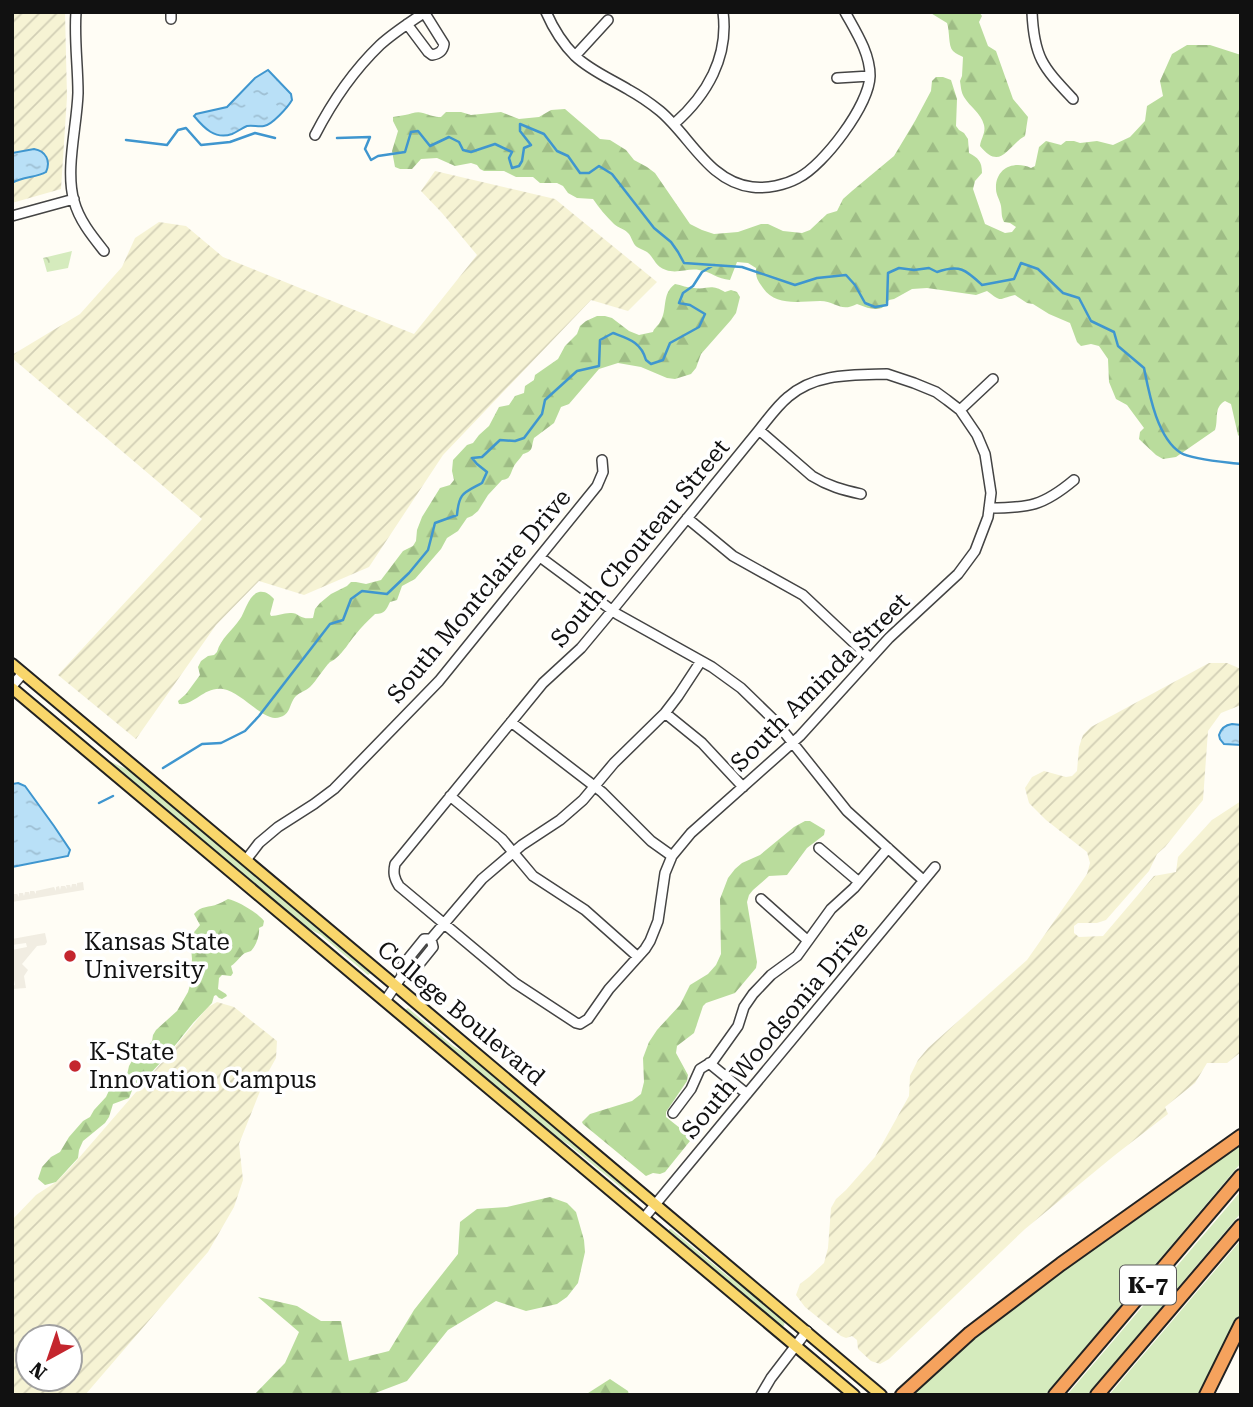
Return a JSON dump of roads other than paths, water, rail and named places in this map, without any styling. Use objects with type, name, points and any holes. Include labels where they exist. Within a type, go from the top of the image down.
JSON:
[{"type":"highway","points":[[902,1395],[998,1311],[1241,1136]]},
{"type":"highway","name":"K-7","points":[[1055,1395],[1241,1176]]},
{"type":"highway","name":"K-7","points":[[1097,1395],[1241,1226]]},
{"type":"highway","points":[[1206,1395],[1241,1324]]},
{"type":"main road","name":"College Boulevard","points":[[12,664],[246,860],[399,981],[881,1395]]},
{"type":"main road","name":"College Boulevard","points":[[12,687],[854,1395]]},
{"type":"street","points":[[76,12],[78,94],[72,185],[74,200],[85,225],[104,251]]},
{"type":"street","points":[[315,135],[358,68],[380,45],[407,24],[424,12],[444,44],[444,49],[432,54],[428,52],[407,24]]},
{"type":"street","points":[[546,12],[575,56],[596,72],[640,96],[674,124],[706,162],[724,177],[751,187],[769,187],[798,178],[822,158],[854,119],[864,99],[870,76],[866,54],[845,12]]},
{"type":"street","points":[[674,124],[704,93],[716,69],[724,38],[723,12]]},
{"type":"street","points":[[1032,12],[1034,41],[1041,59],[1055,80],[1073,99]]},
{"type":"street","points":[[575,56],[608,20]]},
{"type":"street","points":[[837,78],[870,76]]},
{"type":"street","points":[[12,216],[74,200]]},
{"type":"street","name":"South Chouteau Street","points":[[444,923],[399,886],[395,880],[395,864],[543,683],[581,648],[787,397],[809,383],[839,375],[887,374],[936,392],[960,410],[977,435],[985,454]]},
{"type":"street","points":[[960,410],[993,379]]},
{"type":"street","points":[[759,430],[812,476],[836,488],[861,494]]},
{"type":"street","name":"South Aminda Street","points":[[444,923],[514,984],[576,1023],[580,1024],[589,1019],[609,989],[650,941],[659,921],[665,873],[672,856],[691,833],[792,743],[889,638],[958,575],[975,551],[989,508],[990,492],[985,454]]},
{"type":"street","name":"South Montclaire Drive","points":[[246,860],[259,843],[278,827],[334,789],[439,681],[597,486],[603,472],[601,460]]},
{"type":"street","points":[[989,508],[1020,508],[1044,502],[1074,480]]},
{"type":"street","points":[[687,518],[733,556],[788,585],[803,596],[870,658]]},
{"type":"street","points":[[540,557],[612,611],[701,661],[741,688],[776,722],[847,811],[923,880]]},
{"type":"street","points":[[385,1001],[399,981],[403,965],[424,939],[431,939],[482,879],[522,845],[569,814],[583,800],[614,763],[665,713],[701,661]]},
{"type":"street","points":[[12,687],[23,673]]},
{"type":"street","points":[[665,713],[702,743],[743,787]]},
{"type":"street","points":[[510,722],[595,786],[651,841],[672,856]]},
{"type":"street","points":[[450,796],[502,839],[533,876],[585,910],[638,957]]},
{"type":"street","points":[[819,848],[859,882]]},
{"type":"street","points":[[673,1113],[691,1089],[700,1069],[717,1056],[738,1026],[744,1007],[753,994],[771,975],[797,956],[831,909],[888,848]]},
{"type":"street","name":"South Woodsonia Drive","points":[[644,1218],[934,867]]},
{"type":"street","points":[[761,899],[807,940]]},
{"type":"street","points":[[709,1063],[747,1094]]},
{"type":"street","points":[[761,1395],[807,1331]]},
{"type":"water","points":[[268,70],[291,94],[292,100],[271,122],[264,126],[247,126],[232,134],[220,135],[206,129],[194,116],[227,107],[255,78]]},
{"type":"water","points":[[34,149],[46,157],[46,172],[12,183],[12,153]]},
{"type":"water","points":[[1232,724],[1241,725],[1241,745],[1224,744],[1220,739],[1222,729]]},
{"type":"water","points":[[12,784],[25,786],[54,826],[70,850],[68,856],[12,867]]},
{"type":"waterway","points":[[337,138],[370,137],[365,149],[371,160],[378,156],[405,152],[411,132],[418,131],[430,146],[449,137],[459,142],[463,150],[471,152],[495,144],[512,152],[509,158],[512,168],[519,166],[524,148],[531,145],[520,131],[520,124],[544,134],[557,151],[568,156],[580,173],[589,173],[599,166],[612,174],[654,228],[671,242],[684,263],[742,267],[795,285],[817,278],[846,275],[865,303],[875,307],[887,305],[888,273],[899,268],[929,268],[937,272],[962,270],[982,285],[1014,279],[1021,263],[1038,269],[1063,293],[1079,298],[1091,321],[1114,332],[1118,346],[1144,368],[1155,414],[1173,446],[1181,453],[1193,457],[1241,464]]},
{"type":"waterway","points":[[126,140],[167,145],[178,130],[186,128],[201,145],[230,142],[255,133],[275,138]]},
{"type":"waterway","points":[[163,768],[202,744],[221,743],[245,731],[330,624],[343,620],[351,599],[362,591],[387,594],[409,573],[428,550],[435,523],[457,515],[461,497],[482,483],[487,472],[472,458],[482,457],[500,440],[515,441],[524,438],[542,414],[545,400],[577,371],[599,366],[600,340],[613,333],[638,345],[651,364],[663,360],[670,343],[699,327],[705,314],[690,305],[679,303],[683,293],[693,286],[702,272],[714,265]]},
{"type":"waterway","points":[[99,803],[113,796]]},
{"type":"place","name":"Kansas State University","points":[[70,956]]},
{"type":"place","name":"K-State Innovation Campus","points":[[75,1066]]}]
